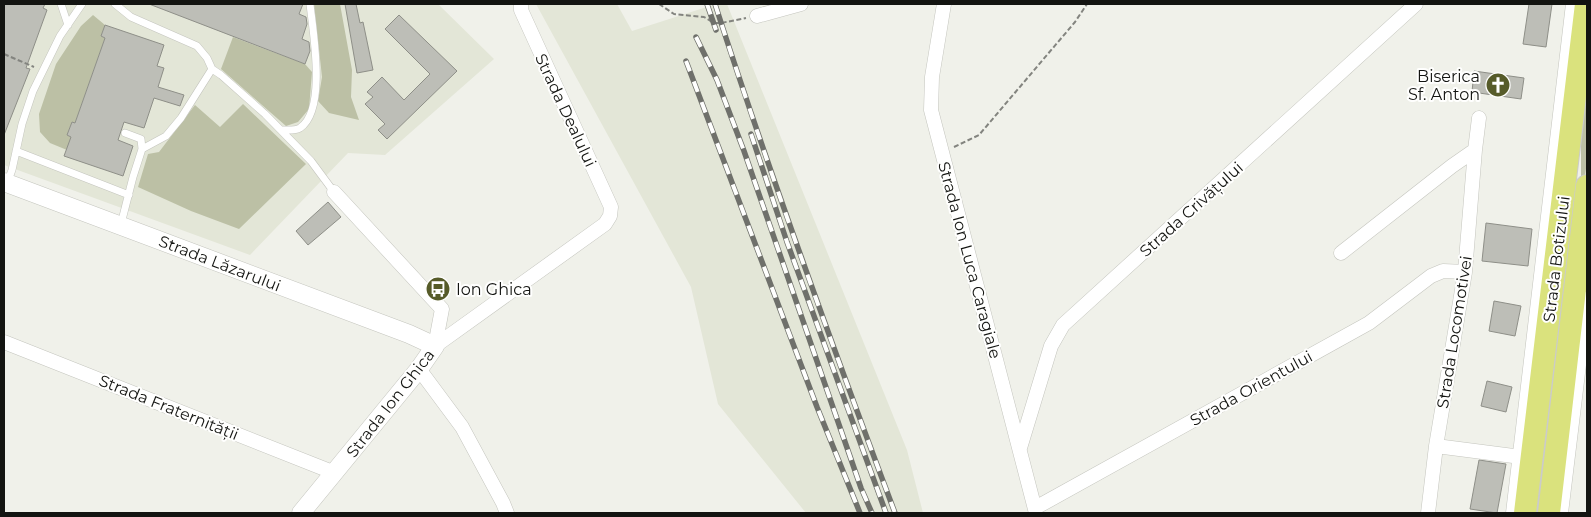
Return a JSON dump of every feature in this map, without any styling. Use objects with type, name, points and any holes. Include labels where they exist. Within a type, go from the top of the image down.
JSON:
[{"type":"main road","name":"Strada Botizului","points":[[1549,513],[1561,463],[1568,242],[1586,4]]},
{"type":"main road","name":"Strada Botizului","points":[[1525,513],[1526,458],[1568,242],[1587,186]]},
{"type":"street","name":"Strada Dealului","points":[[521,4],[524,17],[611,207],[610,216]]},
{"type":"street","points":[[757,16],[801,4]]},
{"type":"street","name":"Strada Ion Luca Caragiale","points":[[944,4],[932,77],[931,110],[1036,511]]},
{"type":"street","name":"Strada Crivățului","points":[[1020,448],[1051,346],[1063,324],[1416,4]]},
{"type":"street","points":[[1568,242],[1573,4]]},
{"type":"street","name":"Strada Locomotivei","points":[[1428,513],[1436,446],[1465,272],[1479,118]]},
{"type":"street","points":[[1340,253],[1475,150]]},
{"type":"street","name":"Strada Lăzarului","points":[[5,182],[409,334],[435,346]]},
{"type":"street","points":[[334,192],[442,309],[435,346]]},
{"type":"street","name":"Strada Ion Ghica","points":[[301,513],[419,369],[435,346],[605,224],[610,216]]},
{"type":"street","name":"Strada Orientului","points":[[1036,511],[1369,323],[1431,276],[1442,270],[1465,272]]},
{"type":"street","name":"Strada Botizului","points":[[1561,513],[1561,463],[1587,299]]},
{"type":"street","name":"Strada Fraternității","points":[[4,342],[335,473]]},
{"type":"street","points":[[419,369],[462,427],[503,502],[507,513]]},
{"type":"street","points":[[1436,446],[1561,463]]},
{"type":"street","points":[[1513,513],[1526,458]]},
{"type":"lane","points":[[61,4],[68,25]]},
{"type":"lane","points":[[5,182],[33,91],[60,36],[82,4]]},
{"type":"lane","points":[[115,4],[131,17],[197,46],[207,58],[212,69],[281,130],[311,161],[334,192]]},
{"type":"lane","points":[[281,130],[298,130],[308,121],[314,107],[317,66],[310,4]]},
{"type":"lane","points":[[142,149],[166,136],[181,118],[212,69]]},
{"type":"lane","points":[[121,226],[142,149],[140,138],[125,133]]},
{"type":"lane","points":[[16,151],[129,195]]},
{"type":"path","points":[[659,4],[674,14],[704,17],[714,23],[757,16]]},
{"type":"path","points":[[942,154],[979,135],[1075,22],[1087,4]]},
{"type":"path","points":[[4,54],[43,71]]},
{"type":"shaded area","points":[[4,4],[438,4],[494,59],[385,155],[348,153],[250,255],[4,165]]},
{"type":"shaded area","points":[[536,4],[617,4],[632,31],[716,4],[727,4],[907,450],[923,513],[806,513],[718,404],[691,287]]},
{"type":"green space","points":[[314,4],[340,4],[352,70],[351,97],[359,120],[329,113],[318,101],[322,77]]},
{"type":"green space","points":[[93,15],[105,25],[101,36],[105,38],[75,123],[72,122],[67,135],[71,137],[67,150],[50,143],[40,132],[39,114],[56,64],[81,26]]},
{"type":"green space","points":[[233,37],[305,64],[312,72],[309,109],[298,122],[286,126],[221,69]]},
{"type":"green space","points":[[1587,82],[1587,160],[1578,237],[1581,137]]},
{"type":"green space","points":[[243,104],[306,164],[239,229],[191,211],[138,187],[148,154],[159,152],[195,105],[220,127]]},
{"type":"building","points":[[4,4],[45,4],[43,8],[47,10],[26,68],[30,69],[4,135]]},
{"type":"building","points":[[149,4],[303,4],[299,14],[306,17],[307,24],[302,39],[309,42],[310,51],[305,64]]},
{"type":"building","points":[[345,4],[356,4],[360,23],[363,22],[373,70],[357,73]]},
{"type":"building","points":[[1529,4],[1552,4],[1546,47],[1523,44]]},
{"type":"building","points":[[399,15],[457,71],[387,139],[378,130],[385,124],[365,104],[373,97],[367,92],[382,77],[404,100],[430,74],[385,29]]},
{"type":"building","points":[[105,25],[164,45],[157,66],[164,68],[158,87],[184,95],[180,106],[154,98],[144,128],[124,122],[118,140],[133,146],[123,176],[64,156],[71,137],[67,135],[72,122],[75,123],[105,38],[101,36]]},
{"type":"building","name":"Biserica Sf. Anton","points":[[1474,71],[1524,78],[1521,99],[1472,92]]},
{"type":"building","points":[[328,202],[341,217],[308,245],[296,231]]},
{"type":"building","points":[[1486,223],[1532,229],[1528,266],[1482,261]]},
{"type":"building","points":[[1494,301],[1521,306],[1515,336],[1489,331]]},
{"type":"building","points":[[1487,381],[1512,387],[1506,412],[1481,406]]},
{"type":"building","points":[[1479,460],[1506,464],[1497,513],[1470,509]]},
{"type":"railway","points":[[707,4],[716,30]]},
{"type":"railway","points":[[715,4],[802,260],[895,513]]},
{"type":"railway","points":[[696,37],[717,80],[744,151],[861,488],[872,513]]},
{"type":"railway","points":[[686,61],[817,407],[860,513]]},
{"type":"railway","points":[[751,134],[787,242],[886,513]]},
{"type":"place","name":"Biserica Sf. Anton","points":[[1498,85]]},
{"type":"place","name":"Ion Ghica","points":[[438,289]]}]
